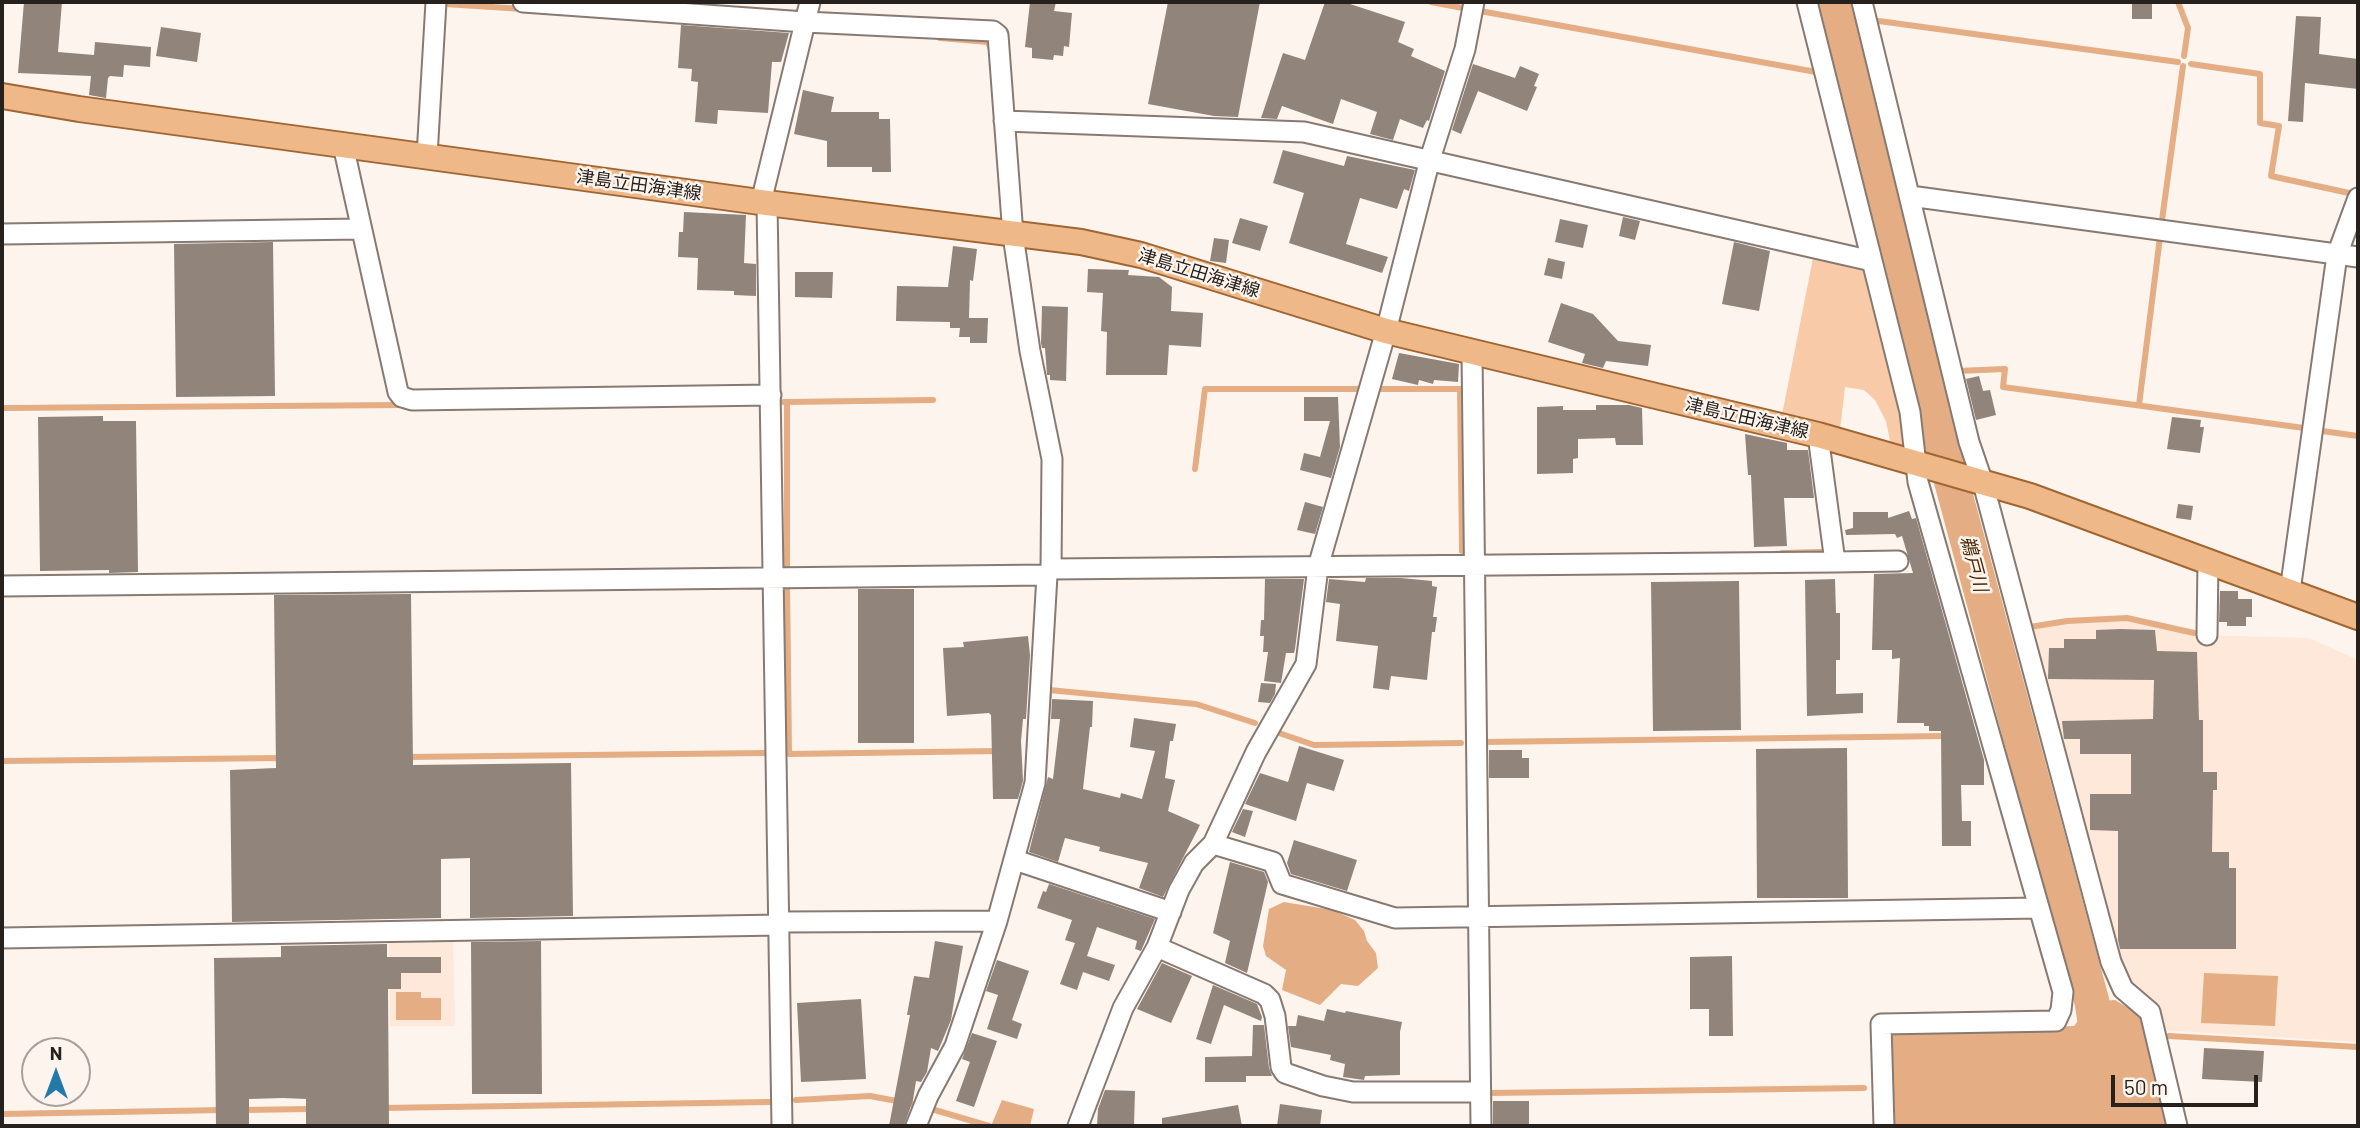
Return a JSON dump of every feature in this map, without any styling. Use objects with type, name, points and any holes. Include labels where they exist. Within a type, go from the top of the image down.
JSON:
[{"type":"main road","name":"津島立田海津線","points":[[2,96],[79,109],[764,202],[1081,242],[1141,255],[1387,331],[1818,435],[1983,482],[2030,496],[2358,617]]},
{"type":"street","points":[[427,156],[436,2]]},
{"type":"street","points":[[523,2],[805,22],[993,31],[998,35],[1013,235],[1030,351],[1052,459],[1049,572],[1035,783],[997,921],[955,1046],[928,1096],[916,1126]]},
{"type":"street","points":[[782,1126],[775,578],[764,202],[810,2]]},
{"type":"street","points":[[1078,1126],[1123,1008],[1157,947],[1179,891],[1194,863],[1213,844],[1256,752],[1306,664],[1318,567],[1387,331],[1430,159],[1465,49],[1474,2]]},
{"type":"street","points":[[1807,2],[1910,412],[1918,463],[2063,992],[2062,1010],[2056,1021],[1881,1024],[1884,1126]]},
{"type":"street","points":[[1862,2],[1969,442],[1983,482],[2110,962],[2123,989],[2150,1012],[2177,1126]]},
{"type":"street","points":[[1004,121],[1304,132],[1872,261]]},
{"type":"street","points":[[343,145],[398,392],[402,397],[412,400],[771,395]]},
{"type":"street","points":[[1910,196],[2358,257]]},
{"type":"street","points":[[2290,591],[2337,254],[2358,198]]},
{"type":"street","points":[[2,234],[361,229]]},
{"type":"street","points":[[1472,352],[1481,1126]]},
{"type":"street","points":[[1818,435],[1835,562]]},
{"type":"street","points":[[2,586],[775,578],[1318,567],[1898,561]]},
{"type":"street","points":[[2207,635],[2208,562]]},
{"type":"street","points":[[1213,844],[1273,862],[1282,884],[1395,918],[2039,908]]},
{"type":"street","points":[[1015,860],[1171,912]]},
{"type":"street","points":[[2,938],[997,921]]},
{"type":"street","points":[[1157,947],[1264,994],[1270,1000],[1275,1016],[1281,1067],[1285,1073],[1323,1087],[1353,1092],[1480,1092]]},
{"type":"shaded area","points":[[1813,258],[1869,269],[1906,414],[1905,450],[1894,446],[1890,441],[1886,421],[1875,400],[1864,390],[1845,387],[1840,430],[1782,415]]},
{"type":"shaded area","points":[[2127,621],[2197,635],[2309,638],[2358,660],[2358,1042],[2160,1030],[2155,1006],[2129,981],[2114,951],[2028,630],[2068,623]]},
{"type":"shaded area","points":[[1284,902],[1332,910],[1355,920],[1376,953],[1378,968],[1358,986],[1341,984],[1320,1005],[1282,990],[1286,970],[1266,956],[1263,946],[1269,909]]},
{"type":"shaded area","points":[[453,936],[455,1026],[390,1026],[389,937]]},
{"type":"shaded area","points":[[2204,973],[2278,976],[2275,1026],[2201,1023]]},
{"type":"shaded area","points":[[396,992],[421,992],[421,998],[441,998],[441,1020],[396,1020]]},
{"type":"shaded area","points":[[2115,1000],[2142,1016],[2168,1126],[1892,1126],[1890,1035],[1896,1031],[2074,1026],[2080,1018],[2078,1003]]},
{"type":"shaded area","points":[[1002,1100],[1034,1109],[1030,1126],[991,1126]]},
{"type":"building","points":[[24,2],[62,2],[58,52],[94,55],[95,42],[151,47],[150,67],[124,65],[123,77],[108,78],[106,98],[89,95],[91,76],[18,73]]},
{"type":"building","points":[[1030,2],[1056,2],[1054,11],[1072,13],[1069,47],[1064,46],[1063,56],[1054,55],[1053,60],[1032,58],[1032,48],[1025,47]]},
{"type":"building","points":[[1168,2],[1260,2],[1238,117],[1214,116],[1148,104]]},
{"type":"building","points":[[1325,2],[1344,2],[1405,22],[1398,42],[1414,49],[1411,56],[1445,71],[1429,121],[1427,120],[1423,128],[1400,119],[1393,140],[1370,134],[1377,112],[1341,99],[1333,124],[1282,106],[1277,119],[1261,118],[1283,53],[1305,60]]},
{"type":"building","points":[[2132,2],[2152,2],[2152,19],[2132,19]]},
{"type":"building","points":[[2296,16],[2321,17],[2319,54],[2358,59],[2358,89],[2305,83],[2303,122],[2288,121]]},
{"type":"building","points":[[681,25],[789,33],[781,62],[772,62],[768,113],[718,110],[717,124],[695,122],[698,82],[691,81],[692,69],[678,68]]},
{"type":"building","points":[[161,27],[201,33],[197,62],[156,56]]},
{"type":"building","points":[[1473,64],[1515,78],[1520,66],[1539,74],[1534,86],[1537,87],[1527,111],[1478,91],[1461,134],[1452,130]]},
{"type":"building","points":[[803,90],[834,97],[831,112],[879,112],[879,119],[890,119],[891,172],[872,172],[872,167],[827,167],[827,141],[794,134]]},
{"type":"building","points":[[1283,150],[1344,166],[1347,156],[1415,170],[1409,191],[1404,189],[1397,209],[1360,198],[1346,244],[1388,257],[1382,273],[1289,243],[1304,193],[1273,183]]},
{"type":"building","points":[[684,212],[746,215],[744,263],[756,264],[756,296],[734,295],[734,291],[697,290],[698,258],[678,257],[679,232],[683,232]]},
{"type":"building","points":[[1623,217],[1640,221],[1635,240],[1619,236]]},
{"type":"building","points":[[1240,218],[1268,226],[1260,251],[1232,243]]},
{"type":"building","points":[[1560,219],[1588,225],[1583,248],[1555,242]]},
{"type":"building","points":[[1214,238],[1229,240],[1226,263],[1210,261]]},
{"type":"building","points":[[273,242],[275,396],[176,397],[174,244]]},
{"type":"building","points":[[1734,242],[1770,251],[1759,311],[1722,304]]},
{"type":"building","points":[[953,246],[977,249],[973,281],[970,280],[969,318],[988,318],[987,343],[970,343],[970,337],[959,337],[960,328],[950,328],[950,322],[896,321],[897,286],[948,287]]},
{"type":"building","points":[[1548,258],[1565,262],[1562,279],[1544,275]]},
{"type":"building","points":[[1088,269],[1129,270],[1128,275],[1159,277],[1172,287],[1171,311],[1203,313],[1201,347],[1169,345],[1167,375],[1106,375],[1107,332],[1101,331],[1103,293],[1087,292]]},
{"type":"building","points":[[795,272],[833,272],[832,298],[795,297]]},
{"type":"building","points":[[1561,303],[1593,314],[1618,341],[1651,345],[1648,366],[1606,361],[1603,368],[1582,363],[1585,354],[1548,342]]},
{"type":"building","points":[[1042,306],[1068,307],[1066,381],[1050,380],[1050,375],[1047,375],[1045,348],[1042,348],[1041,343]]},
{"type":"building","points":[[1399,353],[1459,364],[1458,382],[1434,380],[1433,384],[1419,380],[1418,385],[1392,379]]},
{"type":"building","points":[[1979,376],[1983,391],[1990,390],[1996,415],[1976,420],[1966,379]]},
{"type":"building","points":[[1304,397],[1338,397],[1340,447],[1331,478],[1300,470],[1304,453],[1320,457],[1330,421],[1304,421]]},
{"type":"building","points":[[1596,405],[1629,405],[1642,408],[1643,445],[1616,445],[1615,438],[1578,439],[1578,458],[1573,459],[1573,473],[1537,474],[1537,407],[1563,406],[1563,410],[1596,410]]},
{"type":"building","points":[[103,416],[103,421],[136,421],[138,572],[40,571],[38,417]]},
{"type":"building","points":[[2172,417],[2201,420],[2200,427],[2204,427],[2200,453],[2167,449]]},
{"type":"building","points":[[1745,434],[1787,443],[1787,450],[1808,450],[1814,498],[1784,498],[1787,546],[1754,547],[1751,475],[1748,475]]},
{"type":"building","points":[[1305,502],[1323,507],[1315,534],[1297,530]]},
{"type":"building","points":[[2178,504],[2193,506],[2191,520],[2176,518]]},
{"type":"building","points":[[1909,511],[1912,519],[1916,518],[1984,760],[1984,785],[1961,785],[1962,821],[1971,821],[1971,846],[1942,846],[1941,731],[1929,731],[1929,726],[1924,726],[1924,723],[1897,723],[1900,658],[1892,659],[1892,650],[1872,650],[1874,574],[1913,573],[1902,536],[1846,535],[1845,530],[1853,528],[1853,512],[1888,512],[1888,518]]},
{"type":"building","points":[[1366,578],[1432,581],[1432,586],[1437,587],[1433,617],[1437,617],[1435,632],[1432,632],[1427,680],[1391,676],[1389,690],[1373,688],[1378,646],[1336,641],[1340,604],[1326,602],[1329,579],[1365,582]]},
{"type":"building","points":[[1265,579],[1304,579],[1295,649],[1294,653],[1286,653],[1281,683],[1264,681],[1268,652],[1263,652],[1264,636],[1260,636],[1261,620],[1264,620]]},
{"type":"building","points":[[1835,579],[1836,613],[1840,613],[1840,660],[1836,660],[1836,694],[1863,693],[1863,713],[1807,716],[1805,580]]},
{"type":"building","points":[[1739,581],[1741,730],[1653,731],[1651,582]]},
{"type":"building","points":[[858,589],[914,589],[914,743],[858,743]]},
{"type":"building","points":[[2220,591],[2238,591],[2238,599],[2252,599],[2252,617],[2246,617],[2246,626],[2227,626],[2227,622],[2219,622]]},
{"type":"building","points":[[411,594],[413,765],[571,763],[573,916],[470,918],[470,858],[441,859],[441,918],[232,922],[230,770],[276,768],[274,595]]},
{"type":"building","points":[[2096,630],[2155,630],[2157,651],[2197,652],[2199,720],[2203,720],[2203,772],[2217,772],[2217,790],[2213,790],[2212,852],[2229,852],[2229,868],[2236,868],[2236,949],[2120,949],[2118,831],[2090,830],[2090,794],[2131,794],[2131,754],[2080,754],[2080,739],[2064,739],[2062,721],[2153,719],[2154,680],[2048,679],[2049,648],[2064,648],[2064,639],[2096,639]]},
{"type":"building","points":[[1028,636],[1030,655],[1026,719],[1023,719],[1021,741],[1023,781],[1018,799],[993,799],[991,715],[947,716],[943,648],[964,647],[963,642]]},
{"type":"building","points":[[1261,683],[1276,684],[1270,703],[1258,702]]},
{"type":"building","points":[[1052,699],[1093,701],[1083,789],[1120,798],[1121,793],[1142,799],[1155,751],[1130,747],[1134,718],[1176,724],[1173,741],[1170,741],[1165,778],[1175,780],[1168,811],[1200,825],[1163,897],[1139,888],[1148,863],[1099,851],[1100,847],[1065,838],[1058,862],[1029,852],[1048,777],[1053,779],[1060,719],[1051,719]]},
{"type":"building","points":[[1299,746],[1344,760],[1334,791],[1307,783],[1296,821],[1245,804],[1260,773],[1288,782]]},
{"type":"building","points":[[1847,748],[1848,898],[1757,898],[1756,749]]},
{"type":"building","points":[[1489,750],[1522,750],[1522,758],[1529,758],[1529,778],[1489,778]]},
{"type":"building","points":[[1243,809],[1253,811],[1245,837],[1232,832]]},
{"type":"building","points":[[1294,840],[1357,860],[1347,891],[1291,874],[1287,863]]},
{"type":"building","points":[[1230,862],[1264,872],[1268,882],[1247,973],[1225,963],[1230,941],[1213,933]]},
{"type":"building","points":[[1049,884],[1155,919],[1141,951],[1135,949],[1137,941],[1097,927],[1087,956],[1115,965],[1109,981],[1083,972],[1077,990],[1060,984],[1075,943],[1065,940],[1072,920],[1037,908],[1043,891],[1046,892]]},
{"type":"building","points":[[541,941],[542,1094],[472,1094],[471,942]]},
{"type":"building","points":[[935,941],[963,946],[951,1020],[938,1051],[931,1048],[927,1072],[921,1082],[916,1081],[904,1126],[889,1126],[910,1015],[907,1015],[914,976],[929,978]]},
{"type":"building","points":[[387,944],[387,957],[441,957],[441,973],[401,973],[401,989],[388,989],[389,1126],[306,1126],[306,1099],[283,1098],[249,1099],[249,1126],[216,1126],[214,958],[281,957],[281,946]]},
{"type":"building","points":[[1732,956],[1733,1036],[1709,1036],[1709,1009],[1690,1009],[1690,957]]},
{"type":"building","points":[[997,960],[1029,971],[1012,1020],[1022,1024],[1017,1039],[987,1029],[998,995],[986,991]]},
{"type":"building","points":[[1162,963],[1192,976],[1171,1023],[1137,1009]]},
{"type":"building","points":[[1213,985],[1257,1004],[1261,1021],[1224,1005],[1211,1044],[1196,1039]]},
{"type":"building","points":[[861,999],[866,1079],[801,1082],[797,1003]]},
{"type":"building","points":[[1327,1009],[1402,1022],[1400,1075],[1365,1076],[1364,1080],[1343,1077],[1345,1064],[1330,1060],[1331,1055],[1291,1047],[1288,1026],[1296,1026],[1298,1015],[1324,1021]]},
{"type":"building","points":[[1253,1025],[1264,1025],[1272,1076],[1246,1076],[1246,1082],[1205,1082],[1205,1057],[1252,1056]]},
{"type":"building","points":[[972,1033],[997,1041],[974,1107],[956,1101],[970,1062],[962,1059]]},
{"type":"building","points":[[2204,1048],[2264,1051],[2262,1082],[2202,1079]]},
{"type":"building","points":[[1105,1090],[1135,1091],[1134,1126],[1097,1126],[1098,1109]]},
{"type":"building","points":[[1493,1101],[1529,1101],[1529,1124],[1493,1124]]},
{"type":"building","points":[[1280,1104],[1322,1110],[1320,1126],[1277,1126]]},
{"type":"building","points":[[1238,1105],[1242,1126],[1162,1126],[1162,1118]]},
{"type":"waterway","points":[[1431,2],[1463,8]]},
{"type":"waterway","name":"鵜戸川","points":[[1835,2],[1850,74],[1935,420],[2092,1002],[2097,1033],[2092,1126]]},
{"type":"waterway","points":[[2178,2],[2188,28],[2184,56]]},
{"type":"waterway","points":[[445,4],[523,9]]},
{"type":"waterway","points":[[1480,11],[1816,72]]},
{"type":"waterway","points":[[1879,21],[2178,62]]},
{"type":"waterway","points":[[940,38],[988,42],[991,49]]},
{"type":"waterway","points":[[2191,64],[2260,74],[2260,123],[2279,126],[2271,176],[2349,193]]},
{"type":"waterway","points":[[2162,220],[2183,66]]},
{"type":"waterway","name":"鵜戸川","points":[[1843,74],[1850,74]]},
{"type":"waterway","points":[[2139,405],[2160,237]]},
{"type":"waterway","points":[[1881,264],[1897,263]]},
{"type":"waterway","points":[[1957,371],[2005,369],[2003,387],[2304,428]]},
{"type":"waterway","points":[[1195,469],[1205,389],[1361,389]]},
{"type":"waterway","points":[[1379,389],[1460,389],[1462,551]]},
{"type":"waterway","points":[[787,402],[933,400]]},
{"type":"waterway","points":[[783,402],[787,402],[787,568]]},
{"type":"waterway","points":[[2,408],[406,405]]},
{"type":"waterway","points":[[2322,431],[2358,436]]},
{"type":"waterway","points":[[1782,553],[1821,552]]},
{"type":"waterway","points":[[787,584],[789,754],[998,751]]},
{"type":"waterway","points":[[2030,627],[2067,621],[2127,618],[2194,633]]},
{"type":"waterway","points":[[1049,696],[1049,690],[1196,704],[1255,723]]},
{"type":"waterway","points":[[1279,733],[1314,745],[1461,743]]},
{"type":"waterway","points":[[1483,742],[1946,736]]},
{"type":"waterway","points":[[2004,736],[2021,736]]},
{"type":"waterway","points":[[406,757],[765,753]]},
{"type":"waterway","points":[[2,761],[283,758]]},
{"type":"waterway","points":[[2169,1036],[2358,1047]]},
{"type":"waterway","points":[[1489,1093],[1864,1088]]},
{"type":"waterway","points":[[796,1100],[870,1096],[918,1105]]},
{"type":"waterway","points":[[382,1108],[770,1102]]},
{"type":"waterway","points":[[928,1108],[989,1126]]},
{"type":"waterway","points":[[242,1110],[311,1109]]},
{"type":"waterway","points":[[2,1114],[224,1110]]}]
